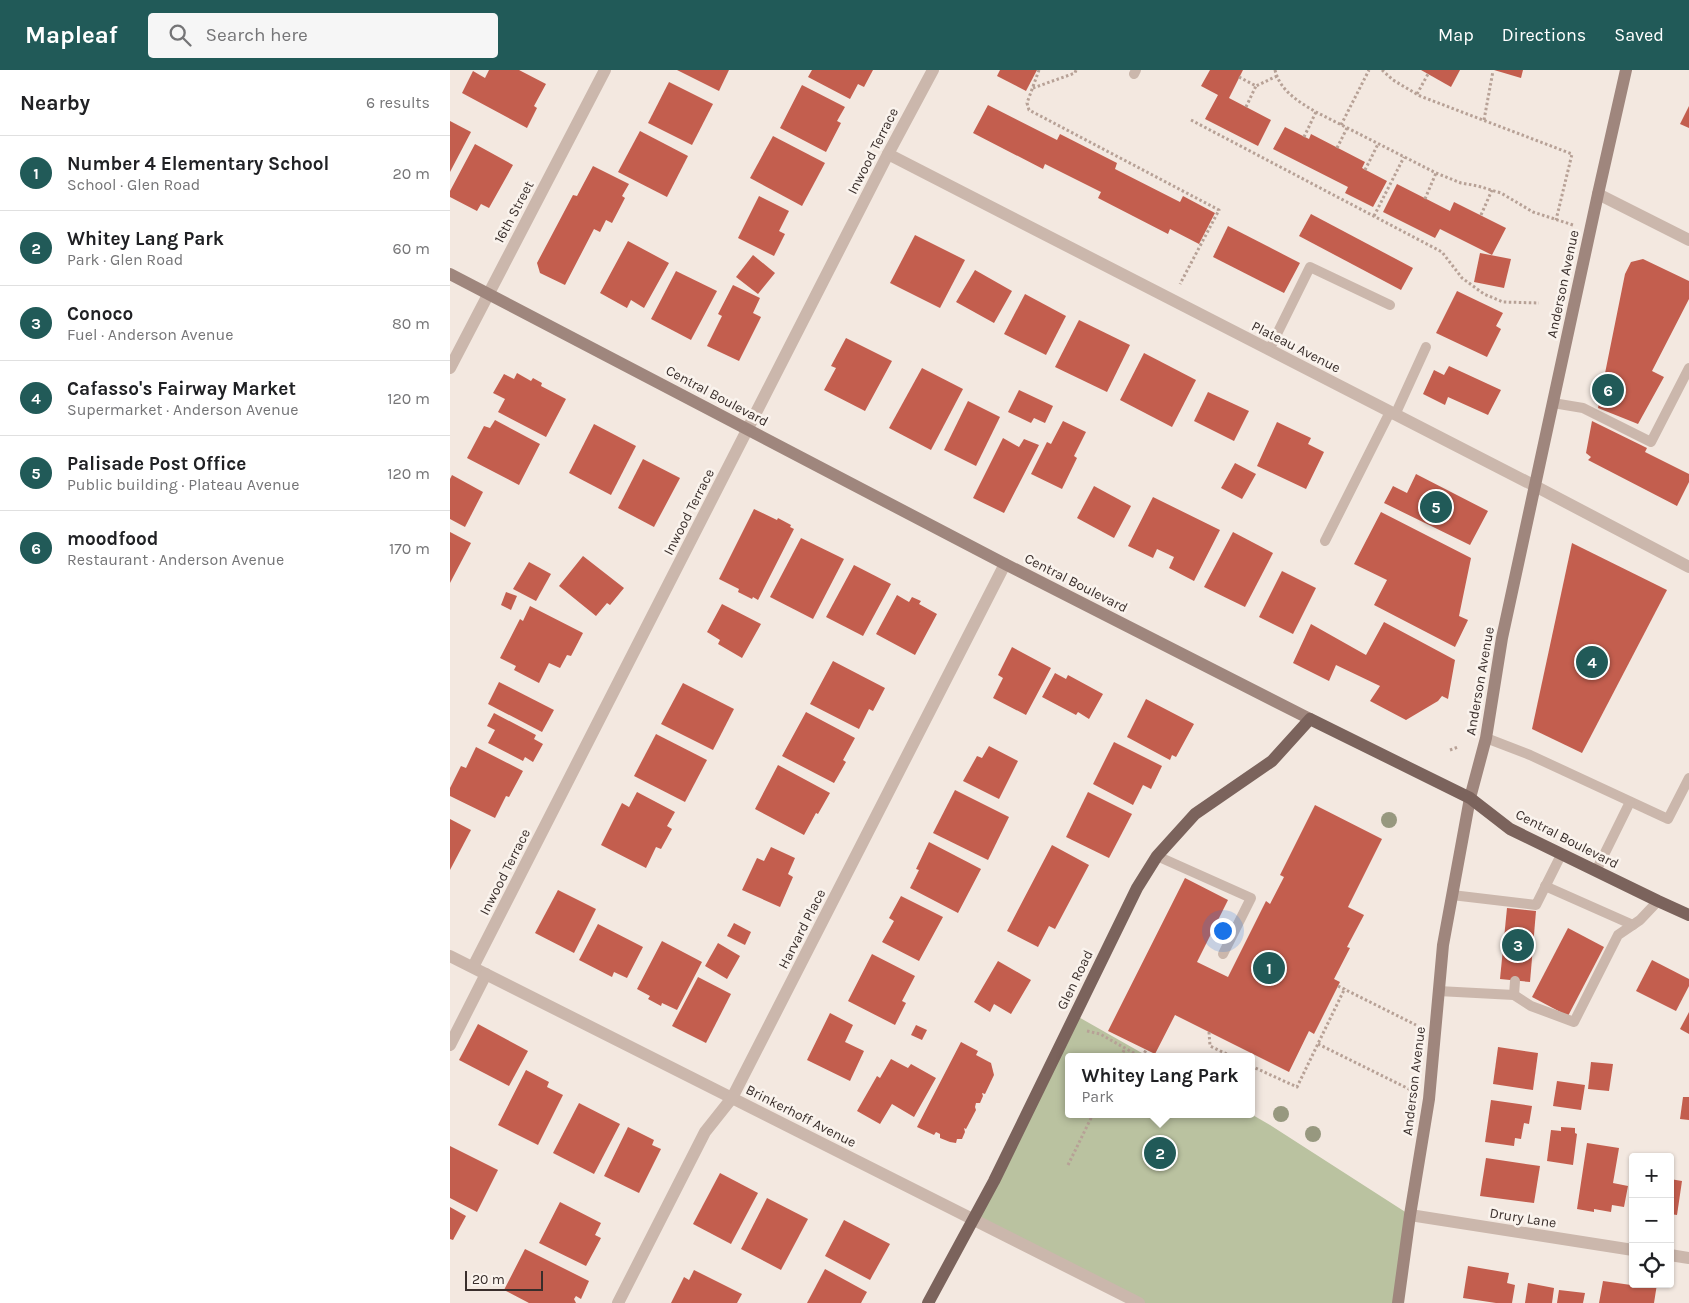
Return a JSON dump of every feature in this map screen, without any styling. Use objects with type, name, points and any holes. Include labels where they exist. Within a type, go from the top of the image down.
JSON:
[{"type":"main road","name":"Anderson Avenue","points":[[1398,1303],[1429,1099],[1442,945],[1470,798],[1486,738],[1502,638],[1626,70]]},
{"type":"main road","name":"Central Boulevard","points":[[450,274],[1005,564],[1470,798],[1510,829],[1689,915]]},
{"type":"main road","name":"Glen Road","points":[[928,1303],[994,1181],[1137,888],[1157,856],[1196,814],[1272,761],[1310,719]]},
{"type":"street","name":"16th Street","points":[[450,368],[605,70]]},
{"type":"street","name":"Inwood Terrace","points":[[473,968],[888,154],[933,70]]},
{"type":"street","name":"Plateau Avenue","points":[[888,154],[1689,567]]},
{"type":"street","points":[[1598,194],[1689,240]]},
{"type":"street","name":"Harvard Place","points":[[618,1303],[705,1132],[732,1098],[1005,564]]},
{"type":"street","name":"Brinkerhoff Avenue","points":[[450,956],[1139,1303]]},
{"type":"street","points":[[450,1045],[486,974]]},
{"type":"street","name":"Drury Lane","points":[[1410,1215],[1629,1249]]},
{"type":"street","points":[[1674,1256],[1689,1258]]},
{"type":"lane","points":[[1270,350],[1310,267],[1390,305]]},
{"type":"lane","points":[[1325,541],[1426,347]]},
{"type":"lane","points":[[1553,403],[1583,408],[1652,442],[1689,368]]},
{"type":"lane","points":[[1486,738],[1530,755],[1668,819],[1689,778]]},
{"type":"lane","points":[[1596,871],[1630,802]]},
{"type":"lane","points":[[1452,895],[1522,906],[1536,905],[1561,854]]},
{"type":"lane","points":[[1157,856],[1251,898],[1223,954]]},
{"type":"lane","points":[[1545,886],[1632,925]]},
{"type":"lane","points":[[1438,991],[1514,995],[1531,1006],[1574,1022],[1618,935],[1640,920],[1658,901]]},
{"type":"lane","points":[[1514,995],[1515,981]]},
{"type":"path","points":[[1039,70],[1028,103],[1030,110],[1219,210],[1172,300]]},
{"type":"path","points":[[1032,89],[1075,73],[1076,70]]},
{"type":"path","points":[[1275,70],[1282,86],[1298,102],[1316,112],[1436,173],[1461,183],[1501,193],[1533,212],[1556,220],[1572,154],[1417,94],[1393,80],[1382,70]]},
{"type":"path","points":[[1342,125],[1369,70]]},
{"type":"path","points":[[1484,120],[1493,71]]},
{"type":"path","points":[[1417,94],[1428,74]]},
{"type":"path","points":[[1246,107],[1256,86],[1277,76]]},
{"type":"path","points":[[1239,77],[1256,86]]},
{"type":"path","points":[[1304,137],[1316,112]]},
{"type":"path","points":[[1191,120],[1442,252],[1462,278],[1484,294],[1503,302],[1539,303]]},
{"type":"path","points":[[1337,148],[1347,128]]},
{"type":"path","points":[[1365,170],[1378,144]]},
{"type":"path","points":[[1374,216],[1404,157]]},
{"type":"path","points":[[1425,199],[1436,173]]},
{"type":"path","points":[[1481,215],[1492,190]]},
{"type":"path","points":[[1450,750],[1458,747]]},
{"type":"path","points":[[1338,986],[1346,988],[1435,1034]]},
{"type":"path","points":[[1255,1068],[1297,1087],[1346,988]]},
{"type":"path","points":[[1069,1028],[1100,1034],[1134,1053]]},
{"type":"path","points":[[1209,1032],[1210,1046],[1225,1053]]},
{"type":"path","points":[[1318,1044],[1429,1099]]},
{"type":"path","points":[[1123,1053],[1125,1048]]},
{"type":"path","points":[[1068,1165],[1091,1118]]},
{"type":"green space","points":[[1075,1015],[1142,1053],[1065,1053],[1065,1118],[1255,1118],[1255,1116],[1410,1215],[1398,1303],[1139,1303],[973,1219]]},
{"type":"building","points":[[489,70],[519,70],[546,84],[534,106],[537,108],[527,128],[462,93],[473,71],[485,78]]},
{"type":"building","points":[[677,70],[729,70],[719,91]]},
{"type":"building","points":[[812,70],[873,70],[864,87],[858,84],[850,99],[808,77]]},
{"type":"building","points":[[1000,70],[1037,70],[1026,91],[997,76]]},
{"type":"building","points":[[1210,70],[1243,70],[1229,98],[1271,120],[1258,146],[1205,119],[1218,95],[1201,86]]},
{"type":"building","points":[[1421,70],[1460,70],[1451,87]]},
{"type":"building","points":[[1494,70],[1523,70],[1521,78]]},
{"type":"building","points":[[669,82],[713,104],[692,145],[648,123]]},
{"type":"building","points":[[802,85],[845,107],[837,121],[841,123],[826,152],[780,128]]},
{"type":"building","points":[[988,105],[1057,140],[1060,134],[1117,163],[1115,169],[1180,202],[1183,196],[1215,213],[1199,244],[1170,229],[1168,234],[1098,198],[1101,192],[1045,164],[1043,169],[973,133]]},
{"type":"building","points":[[1689,106],[1689,128],[1680,124]]},
{"type":"building","points":[[450,121],[471,132],[450,172]]},
{"type":"building","points":[[1285,127],[1309,139],[1311,134],[1365,162],[1362,168],[1387,181],[1373,207],[1345,193],[1348,187],[1273,149]]},
{"type":"building","points":[[640,131],[688,156],[667,197],[618,172]]},
{"type":"building","points":[[773,136],[825,163],[802,206],[750,178]]},
{"type":"building","points":[[475,144],[513,165],[489,208],[481,204],[477,211],[450,197],[450,191]]},
{"type":"building","points":[[593,166],[629,184],[622,196],[625,198],[612,223],[606,220],[600,232],[594,229],[565,285],[540,273],[537,263],[573,195],[577,196]]},
{"type":"building","points":[[1397,184],[1450,211],[1454,202],[1506,228],[1492,255],[1440,229],[1435,238],[1383,212]]},
{"type":"building","points":[[759,196],[789,211],[779,231],[785,234],[774,256],[738,238]]},
{"type":"building","points":[[1311,214],[1413,268],[1401,290],[1299,236]]},
{"type":"building","points":[[1228,226],[1300,263],[1284,293],[1213,257]]},
{"type":"building","points":[[915,235],[965,260],[940,308],[890,283]]},
{"type":"building","points":[[628,241],[669,263],[644,308],[631,300],[627,308],[600,293]]},
{"type":"building","points":[[1480,253],[1511,259],[1504,288],[1474,282]]},
{"type":"building","points":[[753,255],[775,273],[758,294],[736,277]]},
{"type":"building","points":[[1643,259],[1689,281],[1689,299],[1652,371],[1664,377],[1638,424],[1598,408],[1625,274],[1631,262]]},
{"type":"building","points":[[975,270],[1012,291],[994,323],[956,302]]},
{"type":"building","points":[[676,271],[717,291],[691,340],[651,319]]},
{"type":"building","points":[[733,285],[760,298],[753,313],[761,317],[739,361],[707,346],[722,316],[718,314]]},
{"type":"building","points":[[1457,291],[1503,313],[1496,326],[1501,329],[1487,357],[1436,333]]},
{"type":"building","points":[[1025,294],[1066,316],[1046,355],[1004,334]]},
{"type":"building","points":[[1079,320],[1130,345],[1107,392],[1055,367]]},
{"type":"building","points":[[846,338],[892,361],[865,411],[824,390],[836,368],[831,366]]},
{"type":"building","points":[[1144,353],[1196,380],[1172,427],[1120,400]]},
{"type":"building","points":[[1449,366],[1501,390],[1488,415],[1448,397],[1445,405],[1423,394],[1434,370],[1444,375]]},
{"type":"building","points":[[922,368],[963,389],[931,450],[889,428]]},
{"type":"building","points":[[517,373],[531,381],[533,378],[542,383],[541,386],[566,399],[546,437],[498,412],[505,399],[493,393],[504,374],[514,379]]},
{"type":"building","points":[[1019,390],[1053,406],[1045,423],[1034,418],[1031,423],[1008,412]]},
{"type":"building","points":[[1208,392],[1249,411],[1234,441],[1194,421]]},
{"type":"building","points":[[968,401],[1000,417],[976,466],[944,450]]},
{"type":"building","points":[[495,420],[540,444],[519,485],[467,458],[484,426],[490,428]]},
{"type":"building","points":[[1063,421],[1086,432],[1074,456],[1077,458],[1062,489],[1031,474],[1047,442],[1051,444]]},
{"type":"building","points":[[1592,421],[1647,448],[1645,452],[1689,474],[1689,482],[1677,506],[1588,460],[1591,457],[1586,453]]},
{"type":"building","points":[[1277,422],[1311,438],[1308,444],[1324,452],[1306,489],[1257,466]]},
{"type":"building","points":[[594,424],[636,446],[611,495],[569,473]]},
{"type":"building","points":[[1003,438],[1019,447],[1024,439],[1039,445],[1004,513],[973,498]]},
{"type":"building","points":[[643,459],[680,478],[654,527],[618,508]]},
{"type":"building","points":[[1235,463],[1256,474],[1242,499],[1221,488]]},
{"type":"building","points":[[1416,474],[1488,511],[1470,545],[1384,503],[1393,486],[1407,493]]},
{"type":"building","points":[[452,475],[483,492],[465,527],[450,519],[450,479]]},
{"type":"building","points":[[1094,486],[1131,506],[1114,538],[1077,518]]},
{"type":"building","points":[[1153,497],[1220,530],[1194,581],[1169,568],[1174,557],[1157,549],[1153,558],[1128,546]]},
{"type":"building","points":[[754,509],[777,520],[778,518],[791,525],[790,527],[794,529],[758,600],[738,592],[739,589],[719,579]]},
{"type":"building","points":[[1381,512],[1471,558],[1459,616],[1468,620],[1455,647],[1374,605],[1387,580],[1354,564]]},
{"type":"building","points":[[450,532],[471,543],[450,583]]},
{"type":"building","points":[[1233,532],[1273,553],[1245,607],[1204,587]]},
{"type":"building","points":[[801,538],[844,559],[813,619],[770,597]]},
{"type":"building","points":[[1572,543],[1667,590],[1582,753],[1532,729]]},
{"type":"building","points":[[583,556],[624,588],[610,605],[607,603],[596,616],[559,586]]},
{"type":"building","points":[[529,562],[551,574],[536,601],[513,589]]},
{"type":"building","points":[[854,565],[891,584],[863,636],[826,617]]},
{"type":"building","points":[[1282,571],[1316,588],[1293,634],[1259,617]]},
{"type":"building","points":[[506,592],[517,596],[511,610],[501,605]]},
{"type":"building","points":[[897,595],[909,602],[912,597],[921,601],[919,604],[937,614],[915,655],[876,634]]},
{"type":"building","points":[[722,604],[761,624],[742,658],[718,644],[720,640],[707,632]]},
{"type":"building","points":[[530,606],[583,633],[571,656],[567,655],[560,668],[549,663],[539,683],[514,670],[516,666],[500,658],[520,619],[523,621]]},
{"type":"building","points":[[1384,622],[1455,660],[1448,699],[1442,696],[1438,701],[1406,720],[1370,701],[1380,686],[1336,665],[1329,681],[1293,663],[1311,624],[1366,655]]},
{"type":"building","points":[[1012,647],[1051,668],[1026,715],[993,698],[1003,678],[998,675]]},
{"type":"building","points":[[833,661],[885,688],[873,711],[869,709],[859,729],[810,704]]},
{"type":"building","points":[[1055,673],[1066,679],[1068,675],[1103,694],[1089,719],[1078,712],[1076,715],[1042,697]]},
{"type":"building","points":[[499,682],[554,710],[542,732],[488,704]]},
{"type":"building","points":[[683,683],[734,709],[713,750],[661,724]]},
{"type":"building","points":[[1146,699],[1194,724],[1176,757],[1172,755],[1170,760],[1127,737]]},
{"type":"building","points":[[806,712],[855,738],[843,760],[846,762],[834,783],[782,756]]},
{"type":"building","points":[[494,713],[536,735],[534,739],[543,744],[533,762],[525,757],[523,761],[488,743],[495,730],[487,726]]},
{"type":"building","points":[[656,734],[707,760],[685,802],[634,776]]},
{"type":"building","points":[[1114,742],[1162,766],[1151,789],[1143,785],[1133,805],[1093,784]]},
{"type":"building","points":[[989,746],[1018,761],[999,799],[963,781],[977,756],[982,758]]},
{"type":"building","points":[[476,747],[523,771],[509,797],[506,796],[495,818],[450,796],[450,788],[461,766],[466,768]]},
{"type":"building","points":[[778,765],[830,793],[804,835],[755,809]]},
{"type":"building","points":[[955,790],[1009,817],[988,860],[933,833]]},
{"type":"building","points":[[637,792],[675,812],[667,826],[672,829],[661,849],[656,847],[646,868],[601,845],[622,803],[629,807]]},
{"type":"building","points":[[1088,792],[1132,814],[1109,858],[1066,837]]},
{"type":"building","points":[[1315,805],[1382,839],[1348,907],[1364,915],[1347,947],[1350,948],[1334,979],[1340,982],[1314,1034],[1309,1031],[1289,1072],[1255,1055],[1255,1053],[1251,1053],[1175,1015],[1156,1053],[1108,1031],[1185,878],[1228,900],[1197,962],[1228,977],[1266,901],[1270,904],[1284,877],[1280,875]]},
{"type":"building","points":[[450,819],[471,830],[450,870]]},
{"type":"building","points":[[929,842],[981,869],[958,913],[910,888],[919,870],[916,869]]},
{"type":"building","points":[[1052,845],[1089,865],[1055,929],[1049,926],[1038,947],[1007,931]]},
{"type":"building","points":[[771,847],[795,858],[788,874],[793,877],[780,907],[742,890],[757,858],[764,861]]},
{"type":"building","points":[[558,890],[596,909],[574,953],[535,933]]},
{"type":"building","points":[[901,896],[943,917],[919,961],[882,942],[894,921],[889,918]]},
{"type":"building","points":[[1507,908],[1536,911],[1530,982],[1500,979]]},
{"type":"building","points":[[734,923],[751,932],[745,945],[727,936]]},
{"type":"building","points":[[598,924],[643,947],[627,978],[614,972],[612,977],[579,960]]},
{"type":"building","points":[[1568,928],[1604,947],[1568,1016],[1532,997]]},
{"type":"building","points":[[662,941],[702,962],[677,1010],[662,1003],[661,1006],[648,999],[650,996],[637,989]]},
{"type":"building","points":[[718,943],[740,956],[727,979],[705,966]]},
{"type":"building","points":[[872,954],[915,976],[902,1001],[906,1003],[895,1025],[848,1001]]},
{"type":"building","points":[[1652,960],[1689,979],[1689,986],[1676,1011],[1636,991]]},
{"type":"building","points":[[998,961],[1031,980],[1011,1014],[994,1004],[990,1012],[974,1002]]},
{"type":"building","points":[[698,977],[731,994],[706,1043],[672,1026]]},
{"type":"building","points":[[1689,1012],[1689,1034],[1680,1029]]},
{"type":"building","points":[[830,1013],[853,1025],[845,1042],[864,1051],[850,1081],[807,1060]]},
{"type":"building","points":[[478,1024],[528,1051],[509,1086],[459,1060]]},
{"type":"building","points":[[916,1025],[927,1030],[922,1040],[911,1035]]},
{"type":"building","points":[[961,1042],[978,1051],[976,1055],[991,1063],[994,1075],[985,1094],[982,1093],[983,1096],[980,1103],[976,1103],[976,1110],[966,1129],[964,1128],[965,1132],[962,1139],[957,1139],[956,1143],[940,1138],[940,1134],[936,1132],[934,1135],[917,1127]]},
{"type":"building","points":[[1498,1047],[1538,1053],[1533,1090],[1493,1084]]},
{"type":"building","points":[[891,1059],[908,1068],[911,1064],[936,1078],[914,1117],[892,1104],[880,1124],[857,1111],[877,1076],[880,1078]]},
{"type":"building","points":[[1591,1062],[1613,1064],[1609,1091],[1588,1089]]},
{"type":"building","points":[[526,1070],[549,1082],[547,1087],[563,1095],[538,1145],[498,1125]]},
{"type":"building","points":[[1557,1081],[1585,1085],[1581,1110],[1553,1106]]},
{"type":"building","points":[[1683,1097],[1689,1097],[1689,1120],[1680,1119]]},
{"type":"building","points":[[1491,1100],[1532,1106],[1529,1124],[1524,1123],[1521,1139],[1515,1138],[1514,1146],[1485,1142]]},
{"type":"building","points":[[579,1103],[620,1124],[594,1174],[553,1153]]},
{"type":"building","points":[[628,1127],[654,1140],[652,1145],[661,1149],[639,1193],[604,1176]]},
{"type":"building","points":[[1561,1127],[1575,1128],[1575,1133],[1577,1134],[1573,1165],[1547,1161],[1551,1130],[1561,1131]]},
{"type":"building","points":[[1587,1143],[1619,1148],[1613,1183],[1628,1186],[1624,1207],[1612,1205],[1611,1212],[1577,1209]]},
{"type":"building","points":[[450,1146],[498,1170],[477,1212],[450,1198]]},
{"type":"building","points":[[1486,1158],[1540,1166],[1534,1203],[1480,1196]]},
{"type":"building","points":[[720,1173],[758,1193],[731,1244],[693,1224]]},
{"type":"building","points":[[1674,1180],[1682,1181],[1677,1215],[1674,1215]]},
{"type":"building","points":[[767,1198],[808,1219],[781,1270],[741,1249]]},
{"type":"building","points":[[560,1202],[601,1223],[595,1235],[601,1238],[586,1266],[539,1243]]},
{"type":"building","points":[[450,1207],[466,1216],[453,1240],[450,1239]]},
{"type":"building","points":[[844,1220],[890,1244],[870,1280],[825,1256]]},
{"type":"building","points":[[525,1249],[589,1281],[581,1299],[576,1296],[574,1299],[576,1303],[529,1303],[504,1290]]},
{"type":"building","points":[[1468,1266],[1509,1273],[1507,1283],[1515,1285],[1512,1303],[1496,1303],[1463,1298]]},
{"type":"building","points":[[825,1269],[867,1292],[861,1303],[807,1303]]},
{"type":"building","points":[[694,1270],[742,1294],[737,1303],[671,1303],[684,1277],[689,1280]]},
{"type":"building","points":[[1603,1281],[1629,1285],[1629,1288],[1656,1288],[1654,1303],[1599,1303]]},
{"type":"building","points":[[1528,1283],[1554,1288],[1552,1303],[1525,1303]]},
{"type":"building","points":[[1559,1290],[1585,1293],[1583,1303],[1557,1303]]},
{"type":"place","name":"moodfood","points":[[1608,390]]},
{"type":"place","name":"Palisade Post Office","points":[[1436,507]]},
{"type":"place","name":"Cafasso's Fairway Market","points":[[1592,662]]},
{"type":"place","name":"Conoco","points":[[1518,945]]},
{"type":"place","name":"Number 4 Elementary School","points":[[1269,968]]},
{"type":"place","name":"Whitey Lang Park","points":[[1160,1153]]}]
